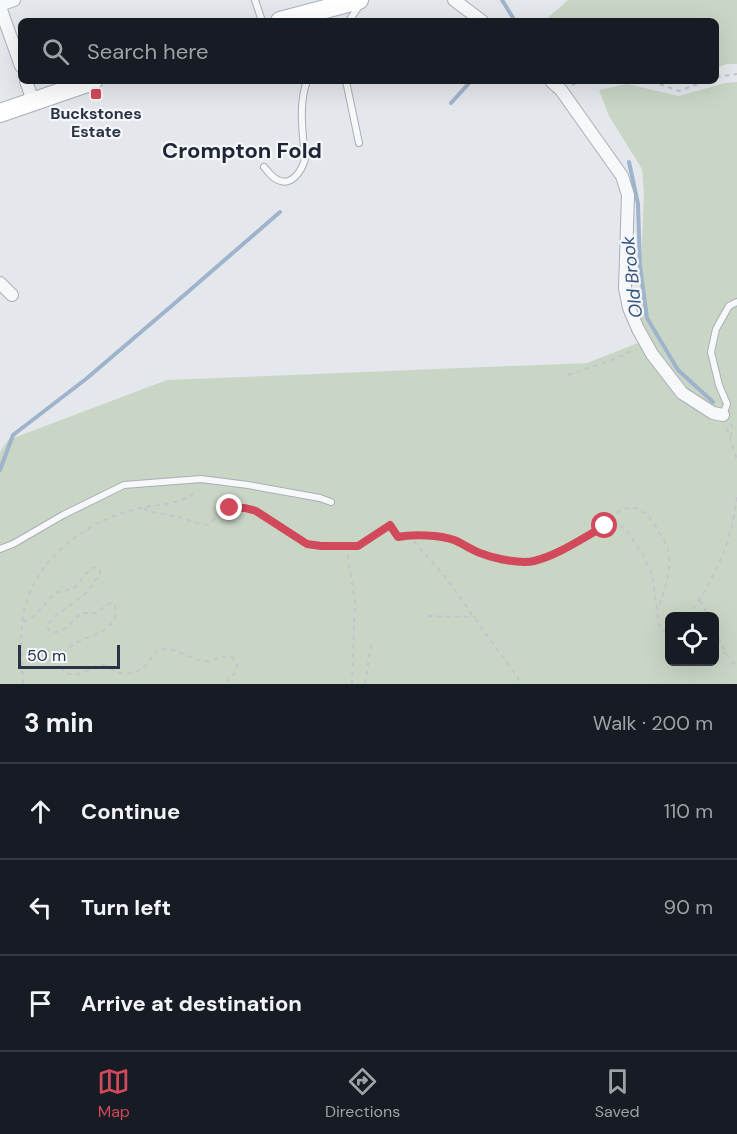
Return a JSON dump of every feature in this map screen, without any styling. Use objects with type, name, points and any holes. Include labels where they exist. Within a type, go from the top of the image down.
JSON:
[{"type":"main road","points":[[292,18],[361,0]]},
{"type":"main road","points":[[0,113],[84,84]]},
{"type":"street","points":[[14,0],[0,6],[18,57]]},
{"type":"street","points":[[454,0],[478,18]]},
{"type":"street","points":[[27,84],[33,101]]},
{"type":"street","points":[[554,84],[561,90],[622,176],[628,195],[625,288],[629,308],[638,329],[652,354],[682,393],[713,413],[723,415]]},
{"type":"street","points":[[0,283],[12,295]]},
{"type":"lane","points":[[255,0],[261,18]]},
{"type":"lane","points":[[351,18],[361,0]]},
{"type":"lane","points":[[264,167],[278,180],[284,182],[297,175],[303,166],[305,159],[303,103],[306,84]]},
{"type":"lane","points":[[347,84],[358,143]]},
{"type":"lane","points":[[723,415],[727,404],[711,352],[716,329],[729,306],[737,302]]},
{"type":"lane","points":[[0,549],[124,485],[201,479],[248,485],[331,502]]},
{"type":"path","points":[[719,77],[737,74]]},
{"type":"path","points":[[659,84],[679,91],[697,84]]},
{"type":"path","points":[[568,375],[635,350]]},
{"type":"path","points":[[723,415],[737,460]]},
{"type":"path","points":[[23,684],[21,637],[25,609],[33,586],[46,564],[69,542],[97,524],[135,509],[174,502],[191,496],[200,487],[201,479]]},
{"type":"path","points":[[690,612],[700,600],[723,556],[736,511],[737,494]]},
{"type":"path","points":[[603,527],[610,517],[620,510],[631,507],[639,509],[654,521],[669,554],[669,568],[658,614]]},
{"type":"path","points":[[144,508],[147,511],[179,517],[203,525],[210,524],[220,513],[230,508],[245,508],[256,511],[307,544],[358,546],[390,525],[398,537],[405,535],[442,537],[454,540],[484,555],[514,561],[533,561],[563,550],[603,527],[617,525],[626,529],[638,546],[652,574],[659,625],[665,633]]},
{"type":"path","points":[[405,535],[444,574],[522,684]]},
{"type":"path","points":[[346,546],[355,601],[352,684]]},
{"type":"path","points":[[23,622],[34,616],[55,593],[74,588],[90,569],[96,567],[100,570],[100,574],[86,593],[53,618],[47,626],[49,631],[62,632],[81,613],[97,613],[111,603],[116,606],[114,620],[106,628],[70,646],[60,664],[63,671],[69,674],[81,673],[101,665],[122,674],[140,671],[148,664],[157,650],[165,648],[195,659],[208,661],[225,656],[232,657],[237,664],[236,671],[224,684]]},
{"type":"path","points":[[700,600],[706,612]]},
{"type":"path","points":[[428,616],[475,617]]},
{"type":"path","points":[[719,640],[737,668]]},
{"type":"path","points":[[364,684],[371,645]]},
{"type":"path","points":[[719,653],[726,653]]},
{"type":"green space","points":[[568,0],[737,0],[737,64],[719,67],[719,18],[547,18]]},
{"type":"green space","points":[[737,82],[737,684],[0,684],[0,452],[8,440],[167,380],[587,363],[638,343],[644,193],[642,169],[609,116],[599,90],[627,84],[679,96],[725,83]]},
{"type":"waterway","name":"Old Brook","points":[[502,0],[513,18]]},
{"type":"waterway","points":[[451,103],[468,84]]},
{"type":"waterway","name":"Old Brook","points":[[629,162],[638,204],[640,266],[647,318],[678,370],[713,402]]},
{"type":"waterway","points":[[0,470],[13,435],[86,379],[280,212]]},
{"type":"place","name":"Buckstones Estate","points":[[96,94]]},
{"type":"district","name":"Crompton Fold","points":[[242,150]]},
{"type":"route","points":[[230,508],[256,511],[307,544],[358,546],[390,525],[398,537],[405,535],[442,537],[454,540],[484,555],[514,561],[533,561],[563,550],[605,526]]}]
